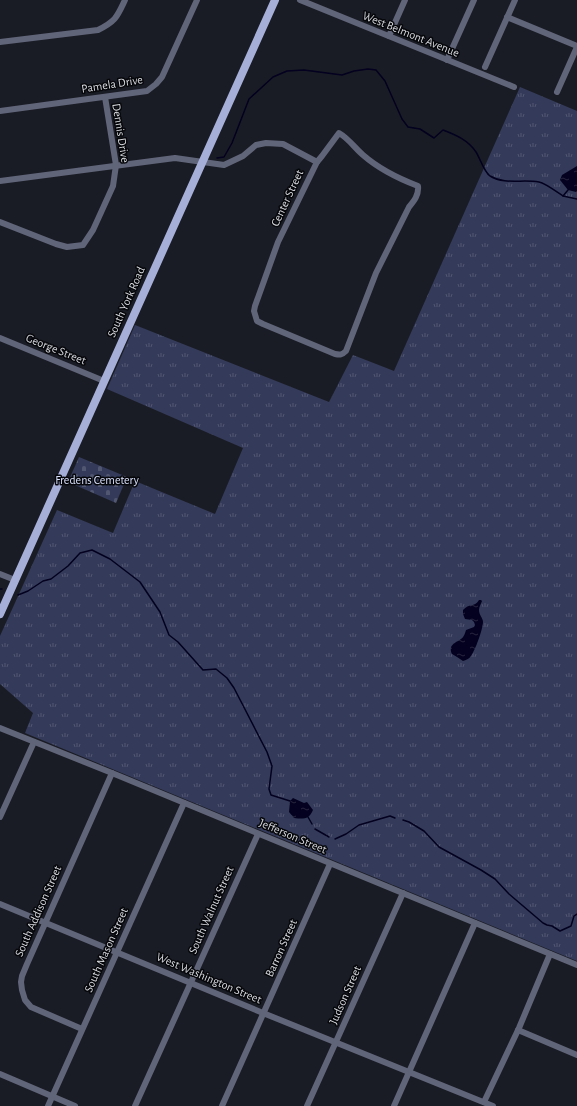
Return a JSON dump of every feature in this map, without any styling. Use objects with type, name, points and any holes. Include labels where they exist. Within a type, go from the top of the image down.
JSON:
[{"type":"main road","name":"South York Road","points":[[0,614],[275,0]]},
{"type":"street","points":[[0,42],[98,30],[115,20],[124,0]]},
{"type":"street","name":"Pamela Drive","points":[[0,111],[147,91],[162,77],[197,0]]},
{"type":"street","name":"West Belmont Avenue","points":[[300,0],[514,87]]},
{"type":"street","points":[[388,36],[405,0]]},
{"type":"street","points":[[447,60],[474,0]]},
{"type":"street","points":[[485,67],[515,0]]},
{"type":"street","points":[[507,17],[577,47],[557,92]]},
{"type":"street","name":"Dennis Drive","points":[[0,222],[56,244],[67,247],[83,245],[93,230],[113,186],[116,165],[104,97]]},
{"type":"street","name":"Center Street","points":[[339,133],[379,168],[397,178],[418,186],[419,191],[409,207],[376,273],[346,351],[341,355],[335,354],[257,321],[254,311],[278,242],[317,162],[339,133]]},
{"type":"street","points":[[0,181],[175,158],[224,165],[243,156],[256,145],[266,143],[288,145],[317,162]]},
{"type":"street","name":"George Street","points":[[0,338],[104,380]]},
{"type":"street","points":[[0,574],[15,580]]},
{"type":"street","name":"Jefferson Street","points":[[0,728],[577,965]]},
{"type":"street","points":[[0,817],[34,742]]},
{"type":"street","name":"South Addison Street","points":[[82,1029],[31,1008],[25,1000],[21,982],[26,964],[112,773]]},
{"type":"street","name":"South Mason Street","points":[[48,1106],[184,803]]},
{"type":"street","name":"South Walnut Street","points":[[135,1106],[258,834]]},
{"type":"street","name":"Barron Street","points":[[222,1106],[330,864]]},
{"type":"street","name":"Judson Street","points":[[307,1106],[403,893]]},
{"type":"street","name":"West Washington Street","points":[[0,904],[493,1106]]},
{"type":"street","points":[[394,1106],[475,923]]},
{"type":"street","points":[[484,1102],[518,1030],[550,954]]},
{"type":"street","points":[[518,1030],[577,1055]]},
{"type":"street","points":[[0,1074],[76,1106]]},
{"type":"green space","points":[[520,87],[577,111],[577,961],[25,733],[33,713],[0,684],[0,636],[57,510],[113,533],[135,481],[215,514],[243,448],[107,389],[135,325],[329,402],[353,355],[394,371]]},
{"type":"green space","name":"Fredens Cemetery","points":[[79,457],[127,477],[116,503],[68,482]]},
{"type":"water","points":[[577,166],[576,192],[568,190],[560,180],[562,175]]},
{"type":"water","points":[[479,600],[482,601],[479,610],[483,621],[482,630],[473,653],[469,658],[463,661],[452,654],[451,648],[463,637],[466,630],[474,627],[475,625],[472,620],[465,619],[463,610],[475,604]]},
{"type":"water","points":[[293,798],[304,803],[307,802],[313,810],[310,816],[303,819],[294,818],[289,812],[290,801]]},
{"type":"waterway","points":[[217,158],[224,157],[232,143],[249,99],[273,77],[287,71],[304,70],[342,75],[368,69],[376,70],[385,81],[402,119],[408,127],[420,129],[434,138],[443,130],[461,138],[473,148],[488,174],[496,179],[539,182],[563,196],[568,190]]},
{"type":"waterway","points":[[563,196],[577,199]]},
{"type":"waterway","points":[[18,595],[28,591],[43,581],[51,579],[68,566],[80,553],[92,550],[110,559],[140,582],[160,612],[169,635],[178,642],[203,670],[216,669],[227,678],[234,688],[267,752],[272,766],[269,789],[271,795],[290,801]]},
{"type":"waterway","points":[[335,839],[346,834],[359,825],[390,816],[395,818]]},
{"type":"waterway","points":[[308,817],[312,824]]},
{"type":"waterway","points":[[403,820],[424,831],[439,847],[495,879],[509,894],[543,923],[560,931],[571,926],[574,916],[577,914]]},
{"type":"waterway","points":[[315,829],[329,837]]}]
